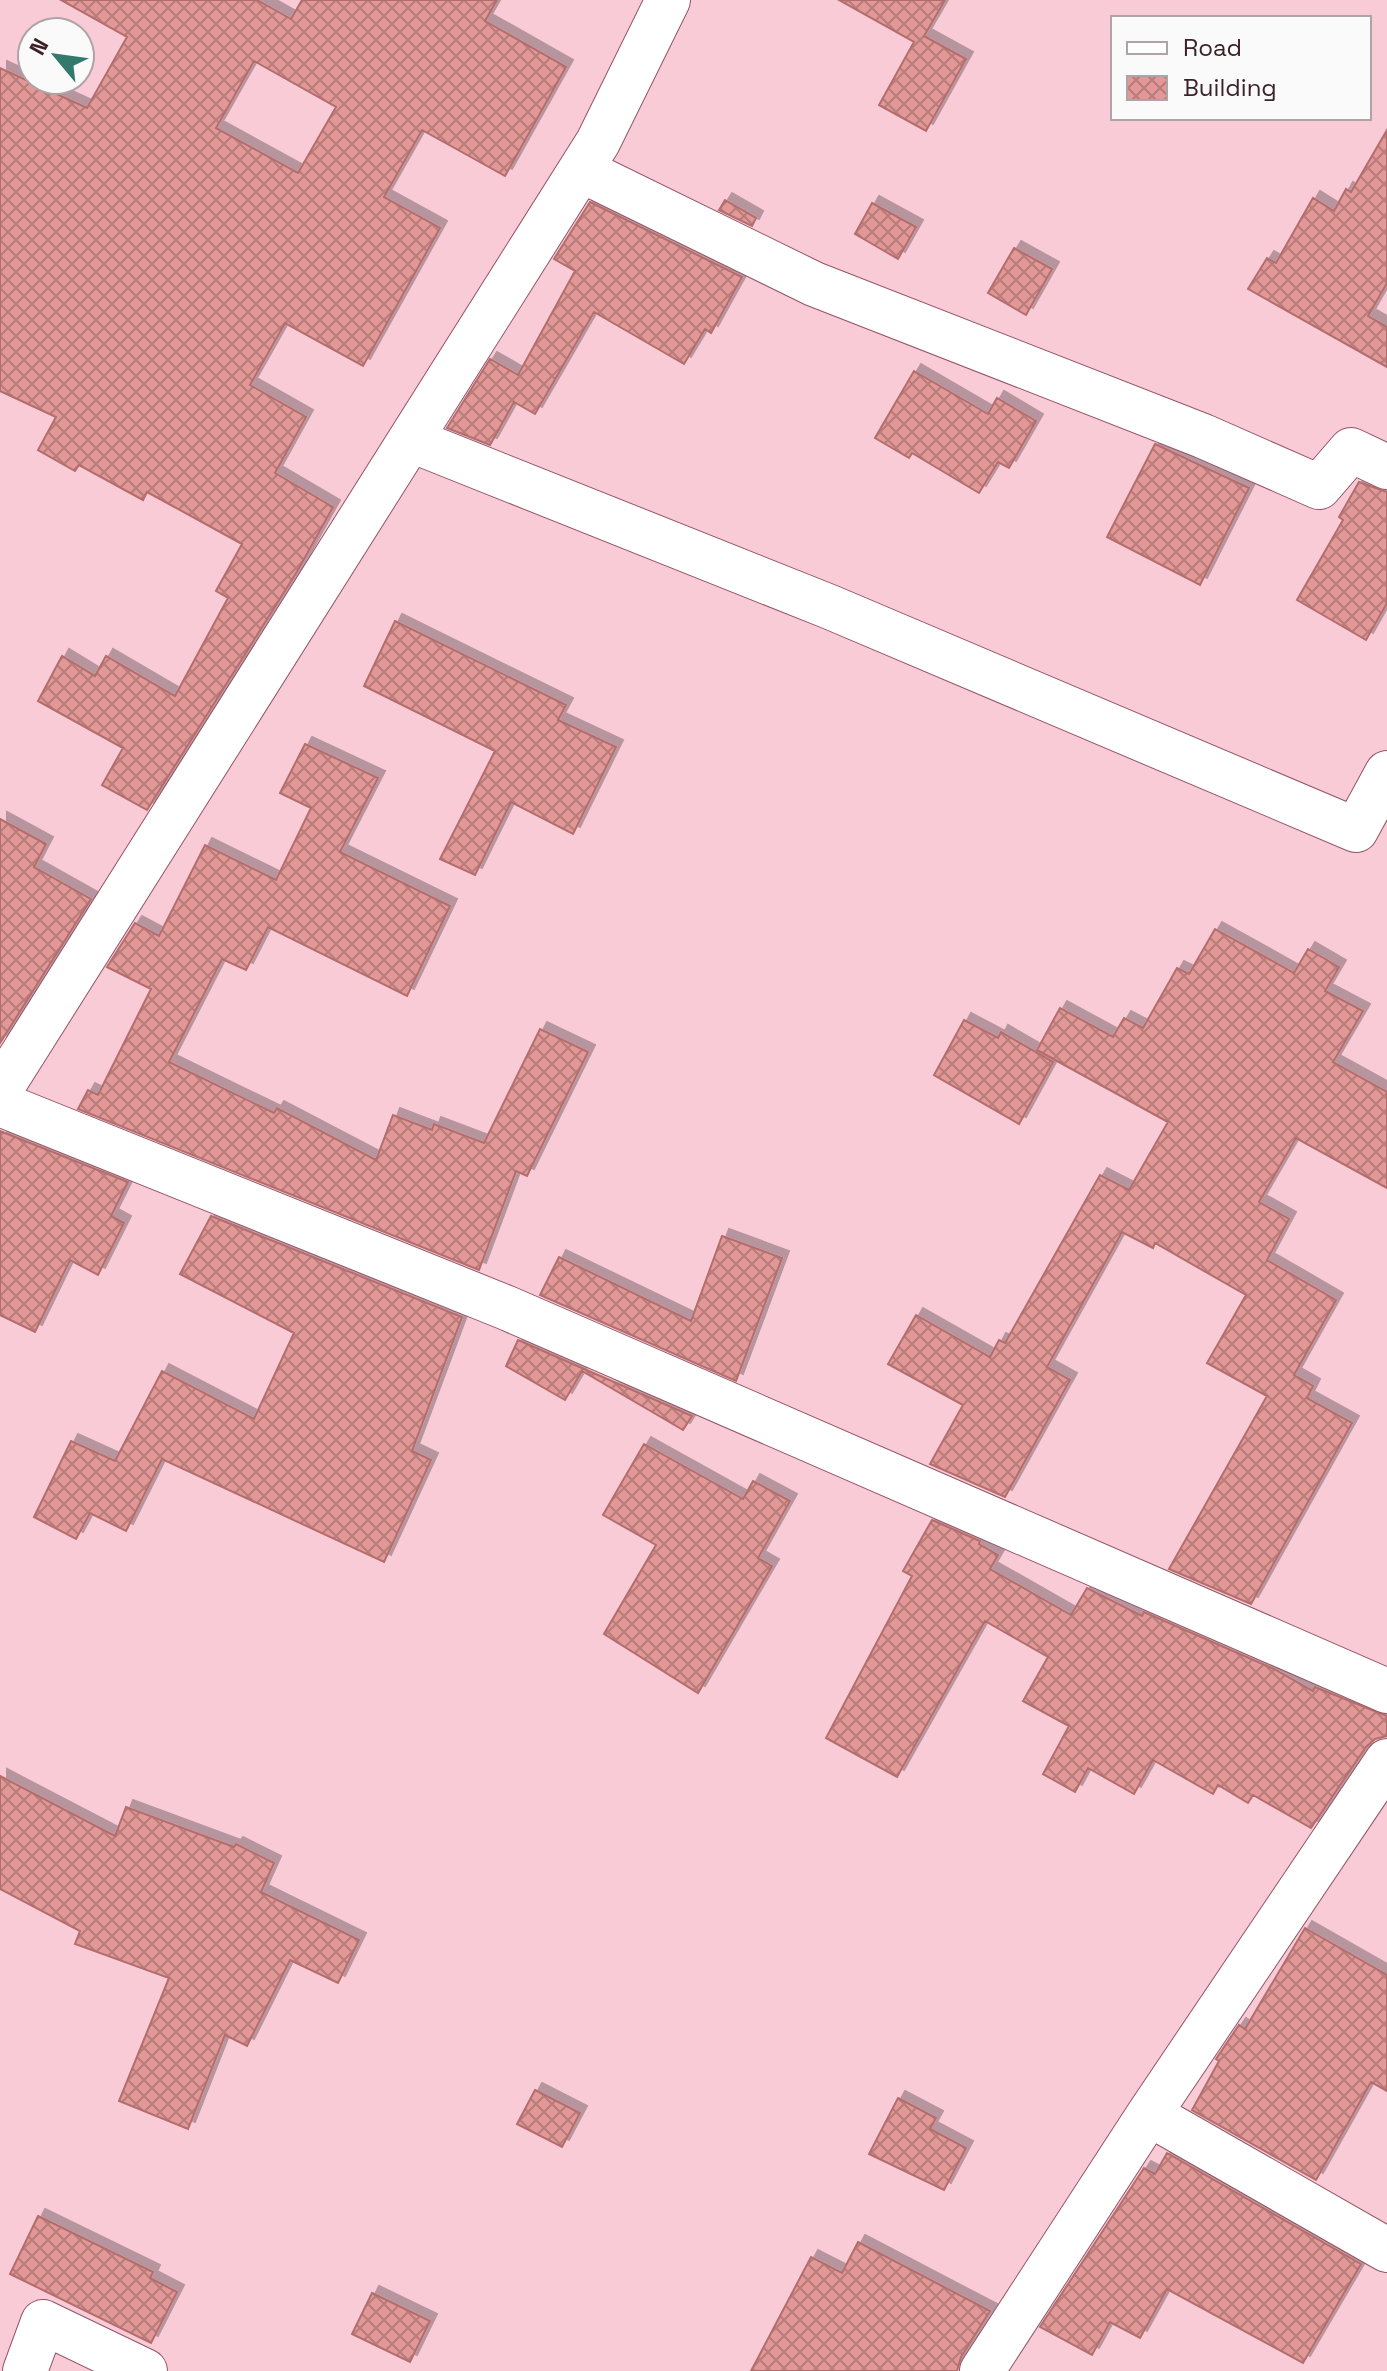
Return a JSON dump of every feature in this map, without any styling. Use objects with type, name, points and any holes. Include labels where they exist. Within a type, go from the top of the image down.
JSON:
[{"type":"street","points":[[0,1090],[581,170],[668,0]]},
{"type":"street","points":[[581,170],[814,284],[1203,436],[1319,487],[1351,450],[1387,467]]},
{"type":"street","points":[[411,440],[830,607],[1356,830],[1387,773]]},
{"type":"street","points":[[0,1104],[507,1308],[1387,1691]]},
{"type":"street","points":[[982,2371],[1149,2114],[1387,1761]]},
{"type":"street","points":[[1149,2114],[1387,2250]]},
{"type":"street","points":[[25,2371],[43,2322],[145,2371]]},
{"type":"building","points":[[61,0],[257,0],[291,19],[302,0],[497,0],[485,21],[566,67],[505,176],[422,130],[384,197],[440,228],[363,366],[285,323],[250,385],[306,417],[275,473],[333,507],[298,570],[147,810],[102,785],[123,748],[38,701],[62,656],[95,676],[106,656],[175,696],[228,598],[216,591],[242,544],[147,492],[143,500],[79,465],[75,471],[38,450],[56,417],[0,391],[0,68],[16,75],[16,96],[61,96],[87,108],[127,37],[96,20],[96,16],[90,16]],"holes":[[[254,61],[336,107],[298,173],[216,128]]]},
{"type":"building","points":[[839,0],[945,0],[924,36],[966,59],[926,131],[879,105],[914,42]]},
{"type":"building","points":[[1387,130],[1387,283],[1368,316],[1387,327],[1387,367],[1248,289],[1267,258],[1276,263],[1313,198],[1334,211],[1346,189],[1351,192]]},
{"type":"building","points":[[725,200],[756,218],[752,226],[719,210]]},
{"type":"building","points":[[590,202],[742,277],[711,333],[705,329],[684,364],[594,312],[535,414],[514,402],[490,445],[447,428],[490,359],[518,375],[575,271],[554,259]]},
{"type":"building","points":[[872,203],[916,227],[898,259],[855,234]]},
{"type":"building","points":[[1014,248],[1052,269],[1026,315],[988,293]]},
{"type":"building","points":[[914,371],[988,414],[997,398],[1036,421],[1009,468],[998,462],[979,493],[912,453],[909,458],[875,438]]},
{"type":"building","points":[[1155,444],[1249,488],[1200,585],[1107,537]]},
{"type":"building","points":[[1359,482],[1387,492],[1387,603],[1366,640],[1297,600],[1343,520],[1339,517]]},
{"type":"building","points":[[395,621],[566,705],[558,720],[616,747],[573,834],[511,802],[475,875],[440,859],[495,751],[364,686]]},
{"type":"building","points":[[305,744],[378,778],[340,852],[450,906],[407,996],[268,927],[246,970],[222,959],[169,1062],[274,1113],[277,1108],[376,1160],[393,1115],[432,1130],[434,1124],[484,1143],[540,1029],[588,1052],[527,1176],[516,1171],[479,1270],[78,1109],[88,1090],[98,1095],[151,989],[107,967],[135,923],[159,936],[205,845],[276,880],[311,808],[280,793]]},
{"type":"building","points":[[0,819],[46,844],[34,867],[91,899],[0,1043]]},
{"type":"building","points":[[1215,929],[1294,973],[1308,949],[1339,967],[1325,991],[1363,1011],[1333,1062],[1387,1092],[1387,1188],[1296,1138],[1259,1202],[1289,1219],[1267,1260],[1336,1300],[1294,1375],[1313,1386],[1307,1398],[1352,1423],[1251,1604],[1169,1569],[1267,1396],[1207,1363],[1246,1295],[1155,1243],[1153,1248],[1122,1232],[1047,1367],[1070,1380],[1005,1497],[930,1464],[963,1405],[888,1364],[916,1315],[990,1357],[999,1340],[1005,1343],[1100,1175],[1129,1190],[1168,1122],[1037,1050],[1060,1008],[1113,1037],[1124,1018],[1143,1028],[1177,968],[1189,974]]},
{"type":"building","points":[[964,1020],[998,1038],[1001,1032],[1053,1062],[1019,1124],[934,1075]]},
{"type":"building","points":[[0,1131],[128,1182],[111,1216],[124,1223],[98,1275],[70,1260],[35,1332],[0,1315]]},
{"type":"building","points":[[211,1216],[462,1317],[412,1451],[431,1460],[384,1562],[162,1459],[126,1531],[90,1513],[76,1539],[34,1517],[71,1441],[115,1461],[162,1371],[254,1419],[294,1333],[180,1274]]},
{"type":"building","points":[[722,1236],[782,1258],[736,1381],[540,1295],[559,1257],[691,1321]]},
{"type":"building","points":[[518,1340],[692,1416],[683,1430],[582,1371],[565,1400],[506,1366]]},
{"type":"building","points":[[644,1444],[743,1499],[753,1481],[790,1501],[758,1558],[772,1566],[698,1693],[604,1634],[656,1545],[603,1515]]},
{"type":"building","points":[[932,1520],[980,1541],[979,1544],[998,1555],[990,1569],[1071,1615],[1087,1588],[1142,1616],[1144,1612],[1274,1669],[1313,1691],[1315,1687],[1387,1716],[1387,1736],[1375,1739],[1366,1747],[1311,1828],[1253,1795],[1248,1803],[1218,1785],[1213,1794],[1153,1760],[1134,1794],[1088,1768],[1075,1792],[1043,1774],[1069,1726],[1023,1701],[1048,1657],[985,1621],[897,1777],[826,1738],[912,1576],[903,1571]]},
{"type":"building","points":[[0,1776],[115,1836],[126,1807],[234,1847],[236,1844],[274,1863],[261,1892],[359,1940],[338,1983],[290,1960],[247,2046],[225,2035],[188,2129],[119,2101],[169,1978],[75,1944],[80,1931],[0,1889]]},
{"type":"building","points":[[1305,1928],[1387,1975],[1387,2091],[1371,2082],[1316,2180],[1192,2110],[1219,2061],[1216,2059],[1239,2025],[1245,2029]]},
{"type":"building","points":[[535,2090],[580,2113],[562,2147],[517,2124]]},
{"type":"building","points":[[898,2098],[936,2118],[930,2129],[966,2148],[944,2190],[869,2154]]},
{"type":"building","points":[[1167,2153],[1361,2264],[1303,2363],[1167,2289],[1140,2338],[1110,2322],[1092,2355],[1040,2327],[1144,2168],[1155,2174]]},
{"type":"building","points":[[38,2216],[153,2272],[150,2278],[177,2292],[151,2343],[10,2274]]},
{"type":"building","points":[[858,2242],[990,2311],[961,2357],[957,2371],[751,2371],[811,2257],[842,2273]]},
{"type":"building","points":[[372,2293],[430,2321],[410,2362],[352,2334]]}]
